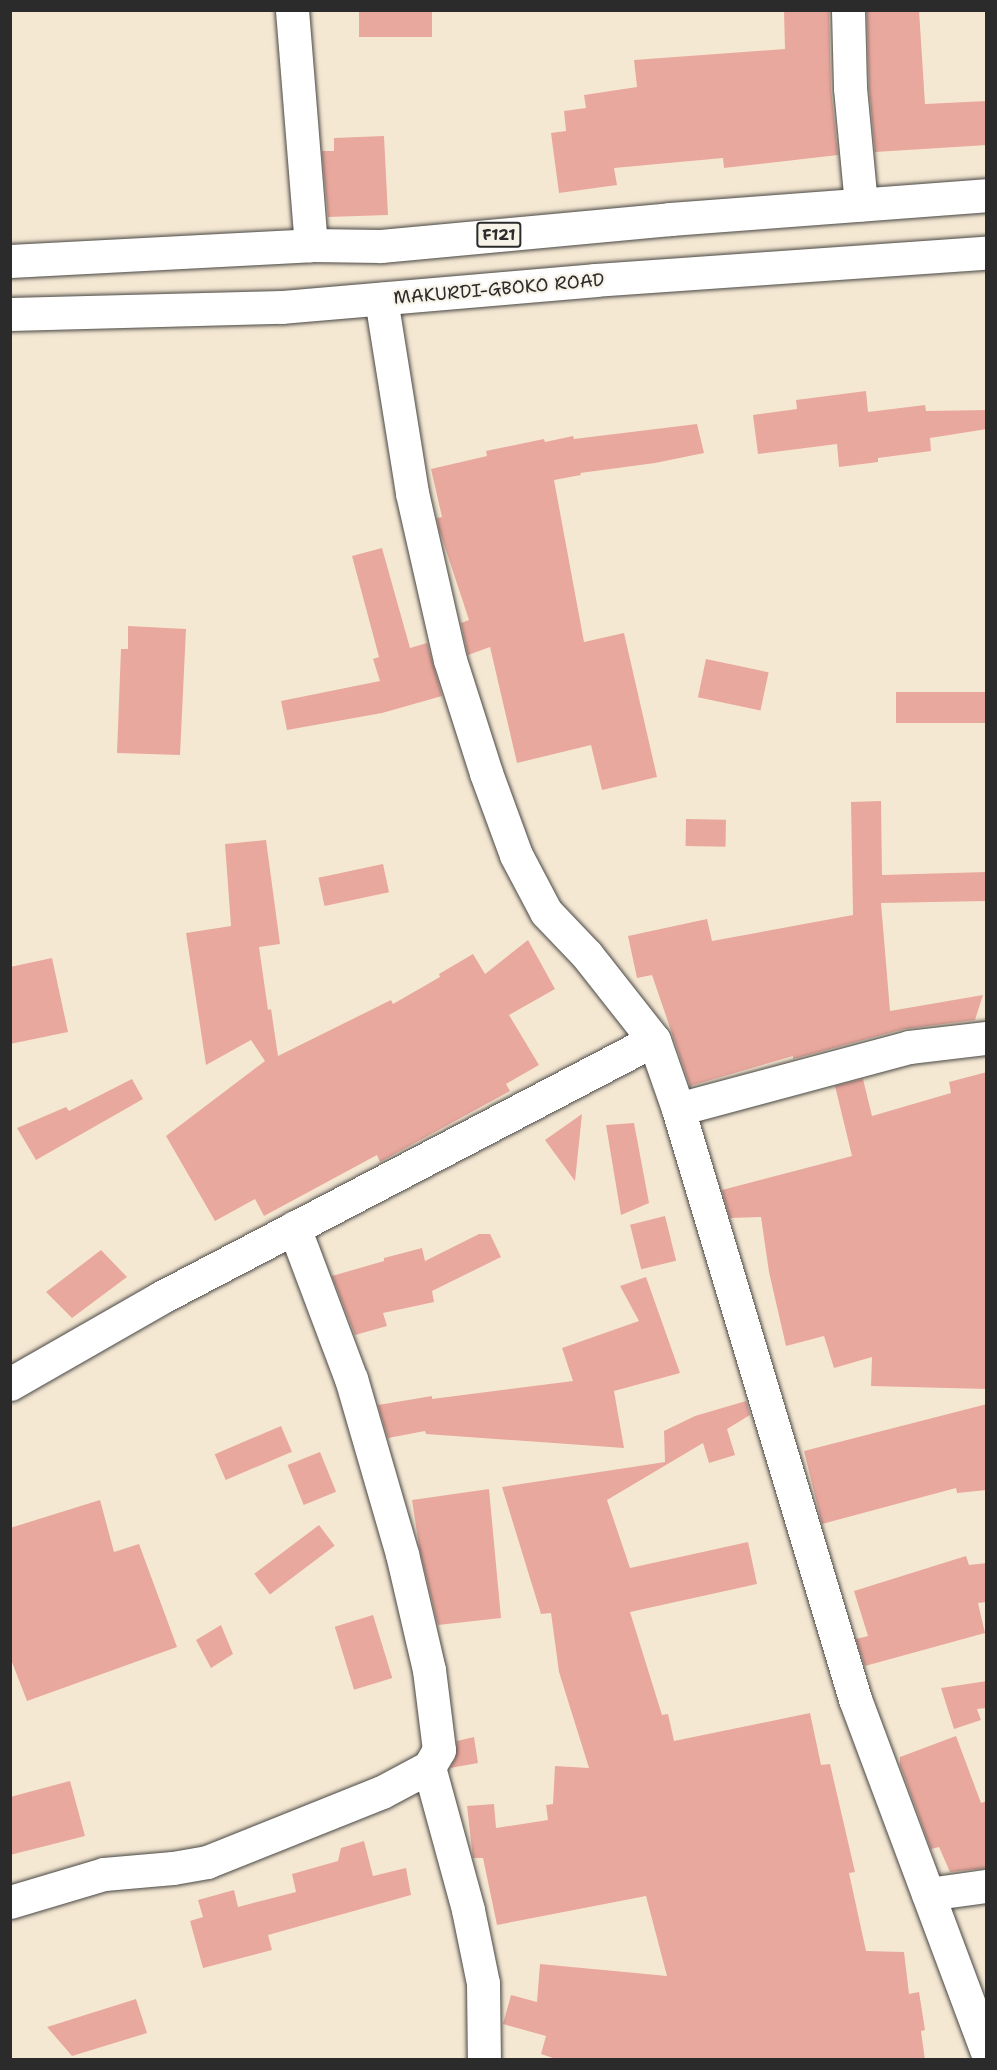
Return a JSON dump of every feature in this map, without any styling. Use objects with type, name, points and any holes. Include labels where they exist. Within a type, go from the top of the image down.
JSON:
[{"type":"street","points":[[292,10],[311,245]]},
{"type":"street","points":[[848,10],[850,88],[861,204]]},
{"type":"street","name":"F121","points":[[10,261],[311,245],[381,246],[670,219],[987,195]]},
{"type":"street","name":"MAKURDI-GBOKO ROAD","points":[[10,314],[282,308],[595,280],[987,254]]},
{"type":"street","points":[[381,299],[412,493],[450,660],[486,773],[516,855],[546,912],[586,955],[654,1040],[678,1109],[855,1699],[987,2050]]},
{"type":"street","points":[[678,1109],[909,1047],[987,1038]]},
{"type":"street","points":[[10,1384],[160,1298],[654,1040]]},
{"type":"street","points":[[10,1902],[104,1874],[173,1868],[207,1862],[382,1792],[429,1767],[439,1750],[429,1670],[402,1554],[351,1379],[294,1227]]},
{"type":"street","points":[[429,1767],[468,1910],[483,1983],[484,2060]]},
{"type":"street","points":[[928,1894],[987,1886]]},
{"type":"building","points":[[359,10],[432,10],[432,37],[359,37]]},
{"type":"building","points":[[784,10],[829,10],[831,89],[838,155],[724,168],[723,158],[614,168],[617,185],[559,193],[551,133],[566,131],[564,111],[586,108],[584,95],[637,87],[634,60],[785,49]]},
{"type":"building","points":[[867,10],[919,10],[925,104],[987,101],[987,145],[875,152],[869,87]]},
{"type":"building","points":[[384,136],[388,215],[328,217],[322,151],[334,151],[334,138]]},
{"type":"building","points":[[866,391],[868,412],[925,405],[926,411],[987,410],[987,429],[930,438],[931,451],[878,458],[878,462],[839,467],[837,444],[758,454],[753,415],[797,409],[796,400]]},
{"type":"building","points":[[697,424],[704,453],[655,463],[580,473],[581,475],[554,480],[584,642],[624,633],[657,777],[602,790],[591,745],[517,763],[490,647],[468,655],[461,623],[469,620],[439,529],[437,518],[442,517],[431,469],[487,456],[486,451],[544,439],[545,442],[573,436],[574,439]]},
{"type":"building","points":[[382,548],[410,648],[427,643],[442,696],[382,713],[287,730],[281,701],[380,681],[373,659],[379,657],[352,556]]},
{"type":"building","points":[[128,626],[186,629],[180,755],[117,753],[121,649],[128,649]]},
{"type":"building","points":[[706,659],[769,672],[760,710],[698,697]]},
{"type":"building","points":[[896,692],[986,692],[986,723],[896,723]]},
{"type":"building","points":[[881,801],[882,875],[987,872],[987,901],[881,903],[890,1011],[983,995],[975,1020],[904,1029],[793,1059],[793,1056],[690,1086],[652,975],[637,978],[628,936],[707,919],[712,941],[853,915],[851,802]]},
{"type":"building","points":[[686,819],[726,820],[726,847],[686,846]]},
{"type":"building","points":[[266,840],[280,944],[259,947],[268,1010],[271,1009],[278,1056],[391,1000],[393,1004],[440,977],[439,974],[473,954],[485,974],[528,940],[555,989],[509,1015],[539,1065],[506,1084],[510,1091],[380,1162],[377,1155],[264,1216],[255,1199],[215,1221],[166,1136],[265,1061],[251,1040],[206,1065],[186,933],[231,926],[225,844]]},
{"type":"building","points":[[383,864],[389,892],[324,906],[318,878]]},
{"type":"building","points":[[52,958],[68,1032],[10,1044],[10,967]]},
{"type":"building","points":[[987,1072],[987,1389],[871,1386],[872,1357],[834,1368],[824,1336],[786,1346],[769,1272],[761,1217],[730,1218],[722,1190],[852,1156],[835,1086],[863,1079],[872,1116],[951,1093],[949,1082]]},
{"type":"building","points":[[132,1079],[143,1099],[36,1160],[17,1128],[66,1107],[69,1111]]},
{"type":"building","points":[[582,1114],[575,1181],[545,1140]]},
{"type":"building","points":[[634,1123],[649,1203],[621,1215],[606,1125]]},
{"type":"building","points":[[665,1216],[676,1261],[641,1269],[630,1225]]},
{"type":"building","points":[[479,1234],[490,1234],[501,1257],[432,1291],[434,1302],[383,1313],[387,1326],[355,1335],[332,1276],[422,1248],[425,1261]]},
{"type":"building","points":[[101,1250],[127,1277],[72,1318],[46,1292]]},
{"type":"building","points":[[646,1277],[680,1373],[614,1391],[624,1448],[426,1434],[425,1431],[388,1438],[378,1405],[432,1396],[432,1399],[573,1381],[562,1348],[639,1321],[620,1286]]},
{"type":"building","points":[[746,1401],[750,1415],[727,1429],[735,1455],[709,1463],[703,1443],[607,1500],[630,1568],[748,1542],[757,1584],[630,1612],[662,1715],[668,1714],[674,1741],[810,1713],[821,1765],[830,1764],[855,1872],[849,1873],[866,1951],[904,1952],[909,1994],[919,1992],[925,2030],[921,2031],[925,2060],[559,2060],[541,2054],[546,2036],[503,2024],[511,1995],[537,2002],[540,1964],[667,1976],[646,1896],[497,1925],[483,1858],[473,1858],[467,1806],[494,1804],[496,1828],[548,1820],[546,1805],[553,1804],[555,1766],[589,1768],[559,1672],[551,1613],[541,1614],[502,1487],[665,1462],[664,1431],[695,1416]]},
{"type":"building","points":[[987,1404],[987,1490],[957,1493],[956,1488],[822,1524],[804,1451]]},
{"type":"building","points":[[281,1426],[292,1452],[226,1480],[215,1454]]},
{"type":"building","points":[[320,1452],[336,1492],[304,1505],[288,1465]]},
{"type":"building","points":[[489,1489],[501,1618],[438,1625],[419,1546],[412,1500]]},
{"type":"building","points":[[100,1500],[114,1552],[139,1544],[177,1647],[27,1701],[10,1657],[10,1528]]},
{"type":"building","points":[[319,1525],[335,1546],[270,1595],[254,1574]]},
{"type":"building","points":[[966,1556],[969,1565],[987,1563],[987,1602],[978,1603],[985,1633],[865,1666],[856,1639],[868,1636],[854,1591]]},
{"type":"building","points":[[373,1615],[392,1678],[354,1690],[335,1627]]},
{"type":"building","points":[[221,1625],[233,1654],[211,1668],[196,1640]]},
{"type":"building","points":[[987,1681],[987,1708],[977,1709],[981,1720],[954,1729],[941,1688]]},
{"type":"building","points":[[956,1736],[981,1803],[987,1801],[987,1868],[950,1872],[939,1847],[931,1849],[900,1765],[900,1757]]},
{"type":"building","points":[[474,1737],[478,1763],[450,1768],[455,1759],[457,1741]]},
{"type":"building","points":[[70,1781],[85,1836],[10,1855],[10,1797]]},
{"type":"building","points":[[364,1841],[373,1876],[406,1868],[411,1895],[268,1935],[272,1950],[203,1968],[190,1921],[203,1917],[198,1900],[234,1890],[238,1907],[296,1892],[292,1874],[338,1861],[341,1848]]},
{"type":"building","points":[[136,1999],[147,2033],[72,2056],[47,2027]]}]
